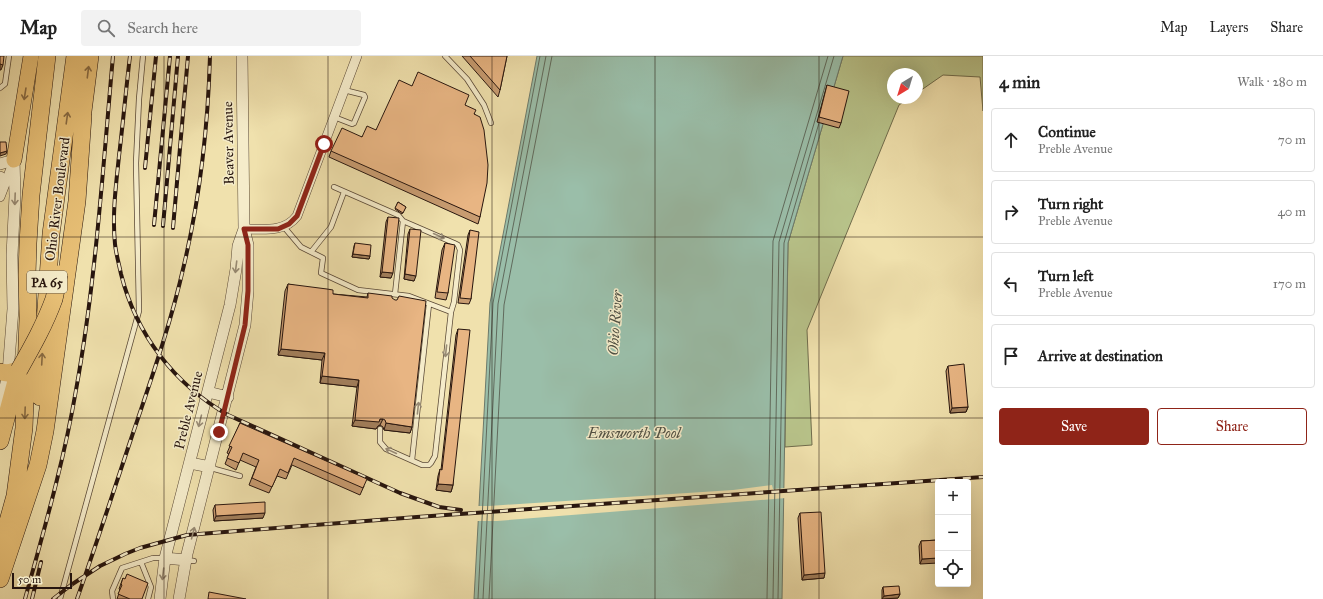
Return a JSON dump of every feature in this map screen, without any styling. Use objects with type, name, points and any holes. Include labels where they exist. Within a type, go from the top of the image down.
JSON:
[{"type":"highway","points":[[28,318],[27,275],[29,227],[47,56]]},
{"type":"highway","name":"Ohio River Boulevard","points":[[28,318],[35,230],[58,56]]},
{"type":"highway","name":"Ohio River Boulevard","points":[[23,508],[31,470],[40,410],[51,234],[75,56]]},
{"type":"highway","points":[[0,441],[12,373],[37,338],[48,315],[54,297],[83,116],[90,56]]},
{"type":"highway","points":[[23,508],[38,465],[51,395],[65,279],[77,201],[83,116]]},
{"type":"highway","name":"PA 65","points":[[0,550],[15,496],[20,464],[24,428],[28,318]]},
{"type":"highway","name":"PA 65","points":[[0,579],[23,508]]},
{"type":"main road","points":[[7,162],[31,56]]},
{"type":"street","name":"Beaver Avenue","points":[[242,56],[244,229]]},
{"type":"street","points":[[179,599],[190,561],[210,467],[245,325],[248,291],[248,245],[244,229],[272,229],[284,227],[293,221],[297,216],[356,56]]},
{"type":"street","points":[[0,197],[7,162]]},
{"type":"street","points":[[0,414],[12,373],[12,255],[15,196],[7,162]]},
{"type":"street","name":"Preble Avenue","points":[[160,599],[165,558],[230,305],[238,246],[244,229]]},
{"type":"street","points":[[208,392],[228,397]]},
{"type":"street","points":[[190,463],[210,467]]},
{"type":"street","points":[[165,558],[190,561]]},
{"type":"lane","points":[[0,88],[5,84],[9,56]]},
{"type":"lane","points":[[60,599],[139,311],[136,163],[143,56]]},
{"type":"lane","points":[[445,56],[467,79],[484,105],[491,123]]},
{"type":"lane","points":[[334,117],[352,124],[354,123],[365,97],[364,95],[344,90]]},
{"type":"lane","points":[[334,187],[398,215],[403,221],[454,243],[460,248],[454,302],[451,312],[435,456],[431,463],[429,465],[422,465],[383,447],[379,439],[380,429]]},
{"type":"lane","points":[[311,252],[331,227],[344,192]]},
{"type":"lane","points":[[394,296],[403,221]]},
{"type":"lane","points":[[284,227],[301,247],[323,258],[320,274],[358,290],[394,296],[409,296],[451,312]]},
{"type":"lane","points":[[412,460],[429,304]]},
{"type":"lane","points":[[210,467],[240,476]]},
{"type":"lane","points":[[113,599],[112,591],[122,568],[153,558],[165,558]]},
{"type":"lane","points":[[141,562],[151,587],[148,599]]},
{"type":"green space","points":[[843,56],[983,56],[983,111],[980,77],[943,75],[923,89],[923,68],[887,68],[887,104],[900,104],[807,330],[812,445],[785,447],[788,243]]},
{"type":"water","name":"Emsworth Pool","points":[[537,56],[843,56],[788,243],[782,599],[474,599],[490,303]]},
{"type":"pier","points":[[772,485],[773,489],[786,488],[786,498],[497,521],[476,521],[477,506],[733,490]]},
{"type":"building","points":[[0,56],[4,56],[3,65],[0,64]]},
{"type":"building","points":[[470,56],[507,56],[500,90]]},
{"type":"building","points":[[418,72],[469,95],[465,105],[476,110],[474,114],[480,117],[484,130],[488,165],[487,183],[480,217],[331,151],[342,128],[362,137],[367,126],[376,130],[399,80],[412,86]]},
{"type":"building","points":[[827,85],[849,91],[841,123],[819,117]]},
{"type":"building","points":[[0,142],[6,142],[7,151],[0,153]]},
{"type":"building","points":[[398,202],[406,207],[403,213],[395,208]]},
{"type":"building","points":[[388,217],[399,218],[393,273],[382,272]]},
{"type":"building","points":[[410,229],[421,230],[416,276],[405,274]]},
{"type":"building","points":[[470,230],[479,232],[471,299],[460,298]]},
{"type":"building","points":[[355,243],[371,245],[370,256],[353,254]]},
{"type":"building","points":[[445,243],[455,245],[448,293],[437,292]]},
{"type":"building","points":[[288,284],[333,290],[333,294],[368,298],[368,293],[392,296],[395,300],[397,300],[399,296],[426,301],[412,427],[386,423],[383,419],[380,419],[379,422],[355,420],[359,380],[322,376],[325,353],[281,349]]},
{"type":"building","points":[[458,329],[470,330],[453,485],[438,484],[440,469],[442,470]]},
{"type":"building","points":[[964,364],[968,407],[952,408],[948,366]]},
{"type":"building","points":[[240,423],[367,479],[363,488],[294,458],[288,473],[280,469],[272,487],[252,478],[259,460],[243,453],[239,463],[227,458],[232,447],[229,446]]},
{"type":"building","points":[[265,502],[265,513],[216,516],[215,505]]},
{"type":"building","points":[[821,512],[825,573],[804,575],[800,513]]},
{"type":"building","points":[[935,540],[935,558],[922,559],[921,541]]},
{"type":"building","points":[[127,574],[148,583],[142,599],[130,599],[118,594],[123,578],[125,579]]},
{"type":"building","points":[[899,586],[900,594],[884,596],[883,587]]},
{"type":"building","points":[[209,592],[246,599],[208,599]]},
{"type":"railway","points":[[25,599],[60,469],[83,349],[94,265],[113,56]]},
{"type":"railway","points":[[130,56],[115,200],[115,244],[121,274],[136,317],[147,337],[160,355],[174,373],[209,403],[228,415],[400,493],[439,507],[461,510]]},
{"type":"railway","points":[[145,168],[156,56]]},
{"type":"railway","points":[[154,225],[170,56]]},
{"type":"railway","points":[[163,226],[178,56]]},
{"type":"railway","points":[[173,228],[188,56]]},
{"type":"railway","points":[[77,599],[153,373],[179,287],[190,239],[199,187],[205,135],[210,56]]},
{"type":"railway","points":[[53,599],[100,566],[125,554],[140,548],[187,535],[417,517],[983,477]]},
{"type":"railway","points":[[32,599],[41,562]]},
{"type":"route","points":[[219,432],[245,325],[248,291],[248,245],[244,229],[278,229],[293,221],[297,216],[324,144]]},
{"type":"water label","name":"Ohio River","points":[[615,323]]}]
